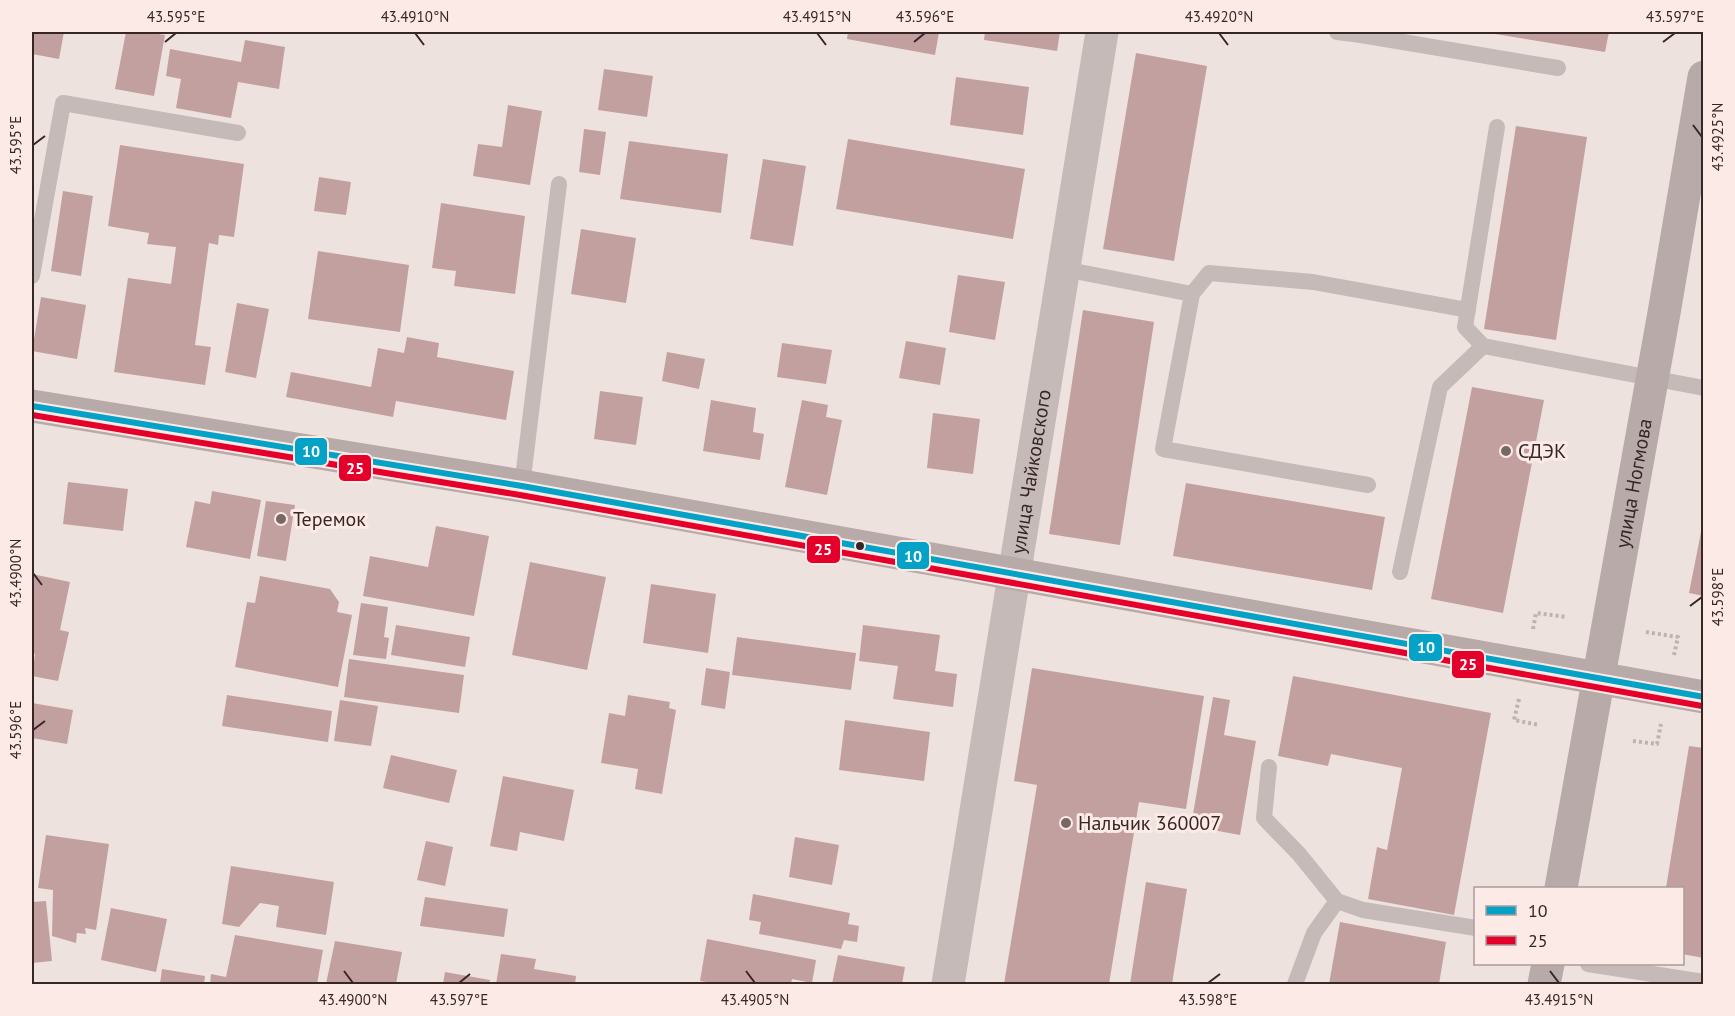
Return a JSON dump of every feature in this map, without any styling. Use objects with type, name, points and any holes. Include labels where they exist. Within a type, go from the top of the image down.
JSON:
[{"type":"main road","name":"улица Ногмова","points":[[1560,887],[1704,77]]},
{"type":"main road","points":[[32,410],[522,486],[1704,697]]},
{"type":"main road","points":[[1544,984],[1548,965]]},
{"type":"street","name":"улица Чайковского","points":[[948,984],[1102,32]]},
{"type":"lane","points":[[1337,32],[1361,33],[1558,68]]},
{"type":"lane","points":[[32,276],[63,103],[238,133]]},
{"type":"lane","points":[[1497,127],[1465,327],[1482,346],[1704,388]]},
{"type":"lane","points":[[522,486],[559,184]]},
{"type":"lane","points":[[1064,269],[1192,294]]},
{"type":"lane","points":[[1368,485],[1163,449],[1192,294],[1209,273],[1312,282],[1467,310]]},
{"type":"lane","points":[[1400,572],[1440,387],[1482,346]]},
{"type":"lane","points":[[1269,767],[1264,818],[1299,854],[1337,901],[1363,910],[1474,928]]},
{"type":"lane","points":[[1295,984],[1314,933],[1337,901]]},
{"type":"lane","points":[[1600,965],[1704,982]]},
{"type":"path","points":[[1532,630],[1536,613],[1567,617]]},
{"type":"path","points":[[1646,632],[1678,637],[1674,656]]},
{"type":"path","points":[[1519,697],[1514,720],[1539,725]]},
{"type":"path","points":[[1633,741],[1657,744],[1661,724]]},
{"type":"building","points":[[32,32],[64,32],[59,59],[32,54]]},
{"type":"building","points":[[126,32],[165,35],[154,96],[115,89]]},
{"type":"building","points":[[848,32],[939,32],[935,55],[847,39]]},
{"type":"building","points":[[985,32],[1060,32],[1057,51],[984,40]]},
{"type":"building","points":[[1490,32],[1609,32],[1605,52]]},
{"type":"building","points":[[245,40],[285,47],[279,89],[238,82],[231,118],[176,108],[181,79],[166,76],[170,49],[241,62]]},
{"type":"building","points":[[1136,53],[1207,66],[1174,261],[1103,249]]},
{"type":"building","points":[[604,69],[653,76],[647,117],[598,110]]},
{"type":"building","points":[[956,77],[1029,87],[1023,135],[950,125]]},
{"type":"building","points":[[508,105],[542,111],[530,185],[473,176],[478,144],[502,147]]},
{"type":"building","points":[[1516,126],[1587,137],[1556,340],[1484,329]]},
{"type":"building","points":[[584,129],[606,132],[600,175],[579,172]]},
{"type":"building","points":[[848,139],[1025,169],[1013,239],[836,209]]},
{"type":"building","points":[[629,141],[728,154],[721,213],[620,199]]},
{"type":"building","points":[[120,145],[244,164],[234,237],[219,235],[218,245],[209,243],[195,345],[211,347],[205,385],[114,372],[128,278],[171,284],[176,247],[147,244],[149,233],[108,226]]},
{"type":"building","points":[[763,159],[806,166],[793,246],[750,239]]},
{"type":"building","points":[[319,177],[351,182],[346,215],[314,211]]},
{"type":"building","points":[[63,191],[93,196],[81,276],[51,271]]},
{"type":"building","points":[[441,203],[525,216],[515,294],[454,286],[456,271],[432,268]]},
{"type":"building","points":[[581,229],[636,238],[626,303],[571,294]]},
{"type":"building","points":[[318,251],[409,265],[400,332],[308,319]]},
{"type":"building","points":[[958,275],[1005,282],[995,340],[949,332]]},
{"type":"building","points":[[41,297],[86,305],[77,359],[32,351]]},
{"type":"building","points":[[237,303],[269,309],[256,378],[225,372]]},
{"type":"building","points":[[1083,310],[1154,322],[1120,545],[1049,534]]},
{"type":"building","points":[[407,337],[439,343],[437,357],[514,371],[506,420],[396,401],[393,417],[286,397],[291,372],[371,387],[378,348],[404,353]]},
{"type":"building","points":[[906,341],[946,348],[940,385],[899,378]]},
{"type":"building","points":[[782,343],[832,350],[826,384],[777,377]]},
{"type":"building","points":[[667,352],[705,359],[699,389],[662,381]]},
{"type":"building","points":[[1472,387],[1544,400],[1503,613],[1431,599]]},
{"type":"building","points":[[600,391],[643,397],[636,445],[594,439]]},
{"type":"building","points":[[711,400],[756,408],[753,432],[764,434],[760,460],[703,451]]},
{"type":"building","points":[[802,400],[828,405],[826,417],[842,420],[827,495],[785,487]]},
{"type":"building","points":[[933,413],[980,419],[973,474],[927,468]]},
{"type":"building","points":[[68,482],[128,489],[123,531],[63,524]]},
{"type":"building","points":[[1186,483],[1385,517],[1372,590],[1173,556]]},
{"type":"building","points":[[212,491],[261,500],[250,559],[186,547],[195,501],[210,504]]},
{"type":"building","points":[[266,501],[295,505],[286,561],[257,556]]},
{"type":"building","points":[[436,526],[489,536],[474,616],[363,596],[370,556],[428,567]]},
{"type":"building","points":[[1702,527],[1704,527],[1704,596],[1689,593]]},
{"type":"building","points":[[530,562],[606,577],[587,670],[512,655]]},
{"type":"building","points":[[32,574],[70,582],[60,630],[69,632],[58,681],[32,676],[35,654],[32,653]]},
{"type":"building","points":[[260,576],[330,589],[339,602],[337,612],[352,615],[338,687],[235,667],[247,602],[255,603]]},
{"type":"building","points":[[651,584],[716,594],[708,653],[643,643]]},
{"type":"building","points":[[361,603],[388,607],[384,637],[389,638],[386,659],[353,655]]},
{"type":"building","points":[[396,625],[470,637],[465,667],[391,655]]},
{"type":"building","points":[[863,625],[940,635],[935,671],[957,674],[953,707],[893,699],[898,666],[859,661]]},
{"type":"building","points":[[737,637],[856,653],[851,690],[732,675]]},
{"type":"building","points":[[349,659],[464,675],[459,713],[344,697]]},
{"type":"building","points":[[706,668],[730,672],[725,709],[701,705]]},
{"type":"building","points":[[1032,668],[1204,696],[1186,809],[1139,802],[1109,984],[1004,984],[1037,785],[1014,781]]},
{"type":"building","points":[[1293,676],[1491,713],[1454,915],[1368,899],[1377,847],[1387,850],[1402,768],[1331,754],[1328,766],[1278,756]]},
{"type":"building","points":[[227,695],[332,711],[328,742],[222,726]]},
{"type":"building","points":[[628,695],[670,702],[669,708],[676,710],[662,794],[635,789],[638,769],[601,763],[609,713],[625,716]]},
{"type":"building","points":[[1213,697],[1230,700],[1224,735],[1256,741],[1240,835],[1191,826]]},
{"type":"building","points":[[340,700],[378,706],[371,746],[334,741]]},
{"type":"building","points":[[32,703],[73,710],[67,744],[32,738]]},
{"type":"building","points":[[845,720],[930,732],[924,781],[839,770]]},
{"type":"building","points":[[1689,746],[1704,748],[1704,958],[1684,954],[1684,887],[1666,887]]},
{"type":"building","points":[[391,755],[457,770],[449,803],[383,788]]},
{"type":"building","points":[[503,776],[574,790],[564,841],[520,832],[517,851],[490,846]]},
{"type":"building","points":[[46,835],[109,844],[96,930],[85,928],[86,934],[77,933],[76,943],[52,936],[53,890],[38,888]]},
{"type":"building","points":[[795,837],[839,845],[832,885],[789,877]]},
{"type":"building","points":[[426,841],[453,847],[445,886],[417,880]]},
{"type":"building","points":[[231,866],[334,882],[326,935],[276,927],[279,906],[260,903],[239,927],[222,924]]},
{"type":"building","points":[[1146,882],[1187,889],[1172,984],[1130,984]]},
{"type":"building","points":[[753,894],[850,913],[848,924],[859,926],[857,942],[844,940],[841,949],[759,934],[761,922],[749,920]]},
{"type":"building","points":[[425,897],[508,909],[504,937],[420,926]]},
{"type":"building","points":[[46,901],[52,961],[32,963],[32,902]]},
{"type":"building","points":[[111,908],[167,919],[156,972],[101,960]]},
{"type":"building","points":[[1340,922],[1446,942],[1439,984],[1329,984]]},
{"type":"building","points":[[235,935],[323,950],[317,984],[210,984],[211,974],[226,977]]},
{"type":"building","points":[[707,939],[816,960],[812,983],[792,979],[791,984],[720,984],[700,981]]},
{"type":"building","points":[[335,941],[402,952],[396,984],[326,984]]},
{"type":"building","points":[[501,954],[536,959],[534,969],[576,976],[575,984],[496,984]]},
{"type":"building","points":[[838,955],[905,967],[902,984],[832,984]]},
{"type":"building","points":[[162,969],[205,976],[204,984],[160,984]]},
{"type":"building","points":[[445,972],[490,980],[489,984],[443,984]]},
{"type":"transit line","name":"10","points":[[32,406],[522,486],[1704,697]]},
{"type":"transit line","name":"25","points":[[32,415],[520,495],[1702,706]]},
{"type":"place","name":"СДЭК","points":[[1506,451]]},
{"type":"place","name":"Теремок","points":[[281,519]]},
{"type":"place","name":"Нальчик 360007","points":[[1066,823]]}]
